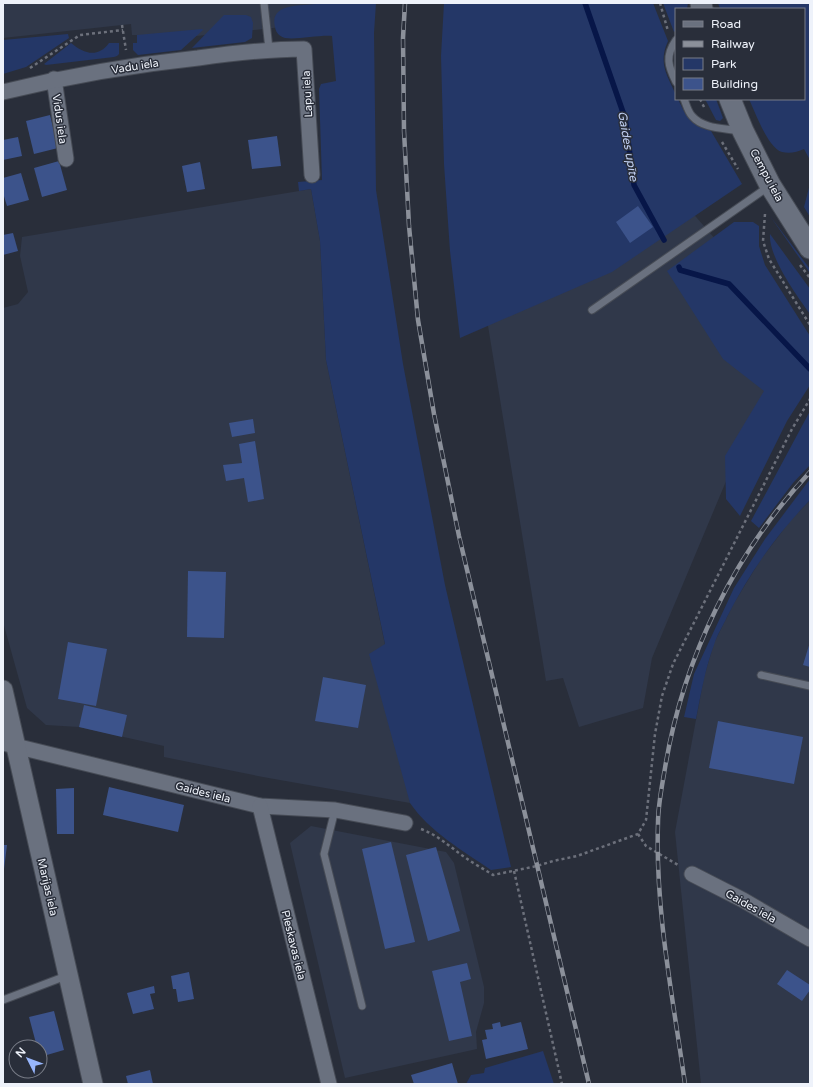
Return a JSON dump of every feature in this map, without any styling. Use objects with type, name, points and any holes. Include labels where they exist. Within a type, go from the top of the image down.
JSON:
[{"type":"main road","name":"Cempu iela","points":[[730,100],[743,131],[770,185],[810,248]]},
{"type":"street","name":"Vadu iela","points":[[3,92],[54,79],[142,64],[269,49]]},
{"type":"street","name":"Lapu iela","points":[[269,49],[304,49],[312,175]]},
{"type":"street","name":"Vidus iela","points":[[54,79],[66,159]]},
{"type":"street","name":"Marijas iela","points":[[3,690],[9,744],[68,975],[93,1084]]},
{"type":"street","name":"Gaides iela","points":[[9,744],[260,806],[335,810],[405,823]]},
{"type":"street","name":"Pleskavas iela","points":[[260,806],[328,1084]]},
{"type":"street","name":"Gaides iela","points":[[692,874],[743,900],[810,939]]},
{"type":"lane","points":[[264,3],[269,49]]},
{"type":"lane","points":[[673,38],[668,56],[669,68],[675,80]]},
{"type":"lane","points":[[684,100],[691,115],[700,123],[714,127],[743,131]]},
{"type":"lane","points":[[592,310],[770,185]]},
{"type":"lane","points":[[761,675],[810,686]]},
{"type":"lane","points":[[335,810],[324,854],[362,1006]]},
{"type":"lane","points":[[3,1000],[68,975]]},
{"type":"path","points":[[660,3],[673,38]]},
{"type":"path","points":[[122,25],[126,53]]},
{"type":"path","points":[[28,69],[80,35],[123,30]]},
{"type":"path","points":[[722,141],[739,171]]},
{"type":"path","points":[[765,213],[763,241],[768,260],[810,325]]},
{"type":"path","points":[[405,823],[430,832],[465,858],[492,875],[577,856],[638,834],[646,820],[654,734],[662,696],[673,664],[789,436],[810,399]]},
{"type":"path","points":[[638,834],[646,846],[692,874]]},
{"type":"path","points":[[514,871],[562,1084]]},
{"type":"shaded area","points":[[3,3],[347,3],[348,20],[139,42],[137,35],[132,35],[131,24],[3,38]]},
{"type":"shaded area","points":[[311,189],[320,241],[326,360],[385,645],[410,803],[263,777],[164,757],[164,746],[79,727],[46,725],[27,708],[3,622],[3,308],[18,304],[28,292],[20,256],[22,237]]},
{"type":"shaded area","points":[[466,191],[690,210],[810,348],[732,467],[652,658],[643,708],[579,727],[563,678],[546,681]]},
{"type":"shaded area","points":[[810,500],[810,1084],[701,1084],[675,832],[704,677],[714,643],[734,603],[761,559],[790,521]]},
{"type":"shaded area","points":[[311,826],[446,852],[454,863],[484,987],[484,1003],[476,1032],[477,1049],[345,1078],[290,843]]},
{"type":"green space","points":[[317,3],[376,3],[374,33],[376,190],[403,364],[445,585],[511,867],[491,870],[437,832],[410,803],[369,654],[385,644],[326,360],[320,241],[311,189],[299,191],[298,182],[322,180],[319,89],[321,84],[336,81],[332,36],[285,38],[276,31],[274,19],[281,10],[288,7]]},
{"type":"green space","points":[[444,3],[653,3],[668,41],[665,49],[664,62],[667,75],[675,93],[675,100],[678,100],[690,120],[698,126],[711,131],[742,184],[612,272],[460,338],[450,251],[444,164],[441,56]]},
{"type":"green space","points":[[663,3],[688,3],[687,8],[675,8],[674,32]]},
{"type":"green space","points":[[718,3],[810,3],[810,160],[804,149],[788,153],[777,149],[762,129],[749,100],[805,100],[805,8],[720,8]]},
{"type":"green space","points":[[224,15],[246,15],[251,17],[253,23],[252,38],[245,42],[192,48]]},
{"type":"green space","points":[[203,30],[181,50],[138,55],[133,50],[133,43],[137,43],[137,35]]},
{"type":"green space","points":[[68,34],[69,38],[26,67],[3,74],[3,40]]},
{"type":"green space","points":[[71,43],[81,50],[91,53],[100,51],[109,43],[119,43],[119,54],[114,57],[44,64]]},
{"type":"green space","points":[[706,100],[716,100],[723,118],[720,121],[716,120]]},
{"type":"green space","points":[[810,184],[810,217],[804,207]]},
{"type":"green space","points":[[770,216],[810,269],[810,273]]},
{"type":"green space","points":[[734,222],[753,222],[759,226],[759,246],[765,265],[810,336],[810,385],[787,421],[740,516],[726,499],[725,456],[764,391],[723,359],[667,271]]},
{"type":"green space","points":[[770,234],[810,289],[810,314],[791,287],[778,264],[771,243]]},
{"type":"green space","points":[[810,411],[810,465],[793,483],[759,528],[751,521]]},
{"type":"green space","points":[[810,479],[810,500],[786,527],[754,570],[735,601],[718,634],[706,672],[696,719],[684,717],[694,674],[734,588],[765,539]]},
{"type":"green space","points":[[543,1051],[554,1084],[466,1084],[471,1075],[484,1073],[485,1068]]},
{"type":"building","points":[[50,115],[58,148],[34,154],[26,121]]},
{"type":"building","points":[[277,136],[281,166],[252,169],[248,140]]},
{"type":"building","points":[[18,137],[22,156],[3,160],[3,140]]},
{"type":"building","points":[[59,161],[67,190],[42,197],[34,168]]},
{"type":"building","points":[[200,162],[205,189],[187,192],[182,166]]},
{"type":"building","points":[[21,173],[29,200],[7,206],[3,193],[3,178]]},
{"type":"building","points":[[638,206],[653,227],[630,243],[616,222]]},
{"type":"building","points":[[13,233],[18,251],[3,255],[3,235]]},
{"type":"building","points":[[253,419],[255,433],[232,437],[229,423]]},
{"type":"building","points":[[255,441],[264,499],[248,502],[244,478],[226,481],[223,465],[242,463],[239,444]]},
{"type":"building","points":[[188,571],[226,572],[224,638],[187,637]]},
{"type":"building","points":[[68,642],[107,649],[96,706],[58,699]]},
{"type":"building","points":[[810,642],[810,667],[803,665]]},
{"type":"building","points":[[323,677],[366,685],[358,728],[315,721]]},
{"type":"building","points":[[84,705],[127,715],[122,737],[79,727]]},
{"type":"building","points":[[718,721],[803,737],[794,784],[709,768]]},
{"type":"building","points":[[109,787],[184,805],[178,832],[103,815]]},
{"type":"building","points":[[74,788],[74,834],[57,834],[56,789]]},
{"type":"building","points":[[391,842],[415,942],[385,949],[362,849]]},
{"type":"building","points":[[3,845],[7,845],[4,869],[3,869]]},
{"type":"building","points":[[436,847],[460,931],[428,941],[406,855]]},
{"type":"building","points":[[467,963],[471,979],[460,982],[472,1036],[449,1041],[432,971]]},
{"type":"building","points":[[787,970],[810,985],[810,990],[802,1001],[777,984]]},
{"type":"building","points":[[189,972],[194,999],[178,1002],[176,989],[173,989],[171,976]]},
{"type":"building","points":[[154,986],[155,993],[150,994],[154,1009],[133,1014],[127,993]]},
{"type":"building","points":[[54,1011],[64,1050],[48,1055],[48,1039],[35,1039],[29,1017]]},
{"type":"building","points":[[500,1022],[501,1027],[521,1022],[528,1049],[486,1059],[482,1040],[487,1039],[485,1030],[493,1029],[492,1024]]},
{"type":"building","points":[[452,1063],[458,1084],[414,1084],[411,1075]]},
{"type":"building","points":[[150,1070],[153,1084],[128,1084],[126,1076]]},
{"type":"waterway","name":"Gaides upīte","points":[[585,3],[625,118],[634,185],[664,240]]},
{"type":"waterway","name":"Gaides upīte","points":[[679,267],[680,270],[729,284],[810,369]]},
{"type":"railway","points":[[405,3],[403,38],[404,131],[409,226],[418,320],[434,414],[459,536],[589,1084]]},
{"type":"railway","points":[[685,1084],[666,954],[659,889],[659,802],[673,727],[699,648],[735,573],[758,537],[810,472]]}]
